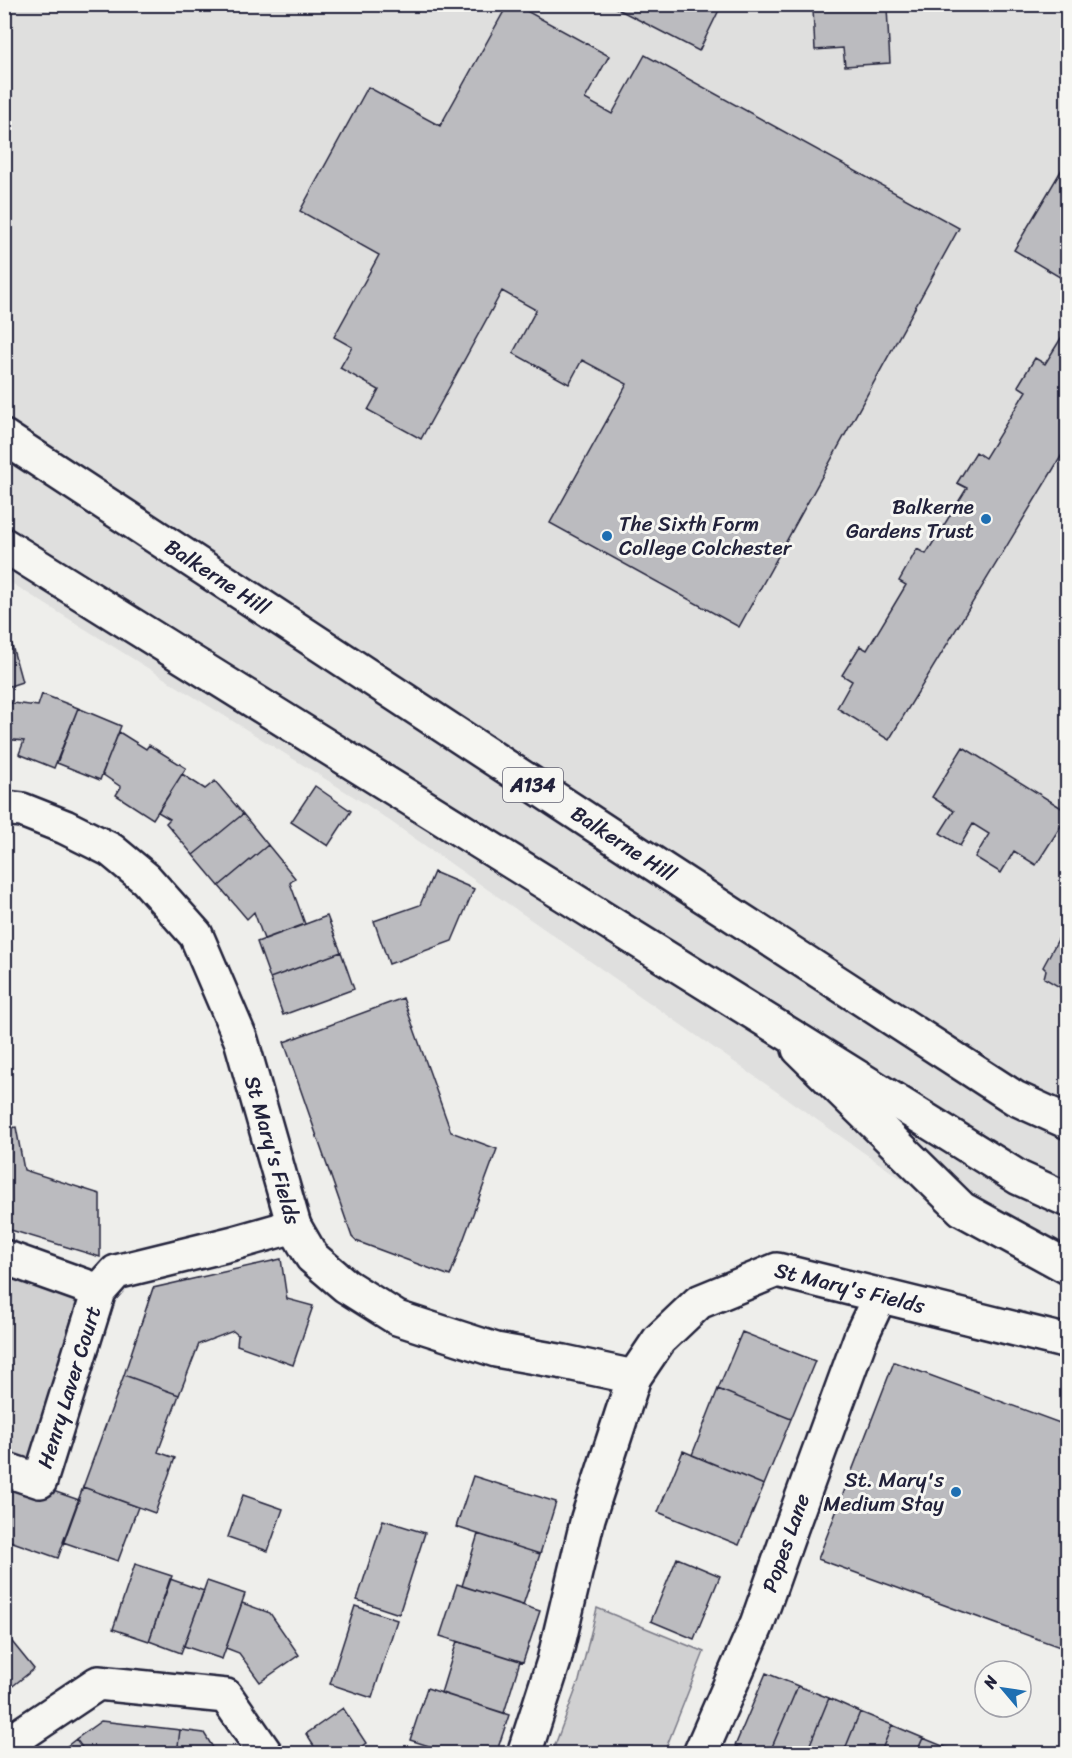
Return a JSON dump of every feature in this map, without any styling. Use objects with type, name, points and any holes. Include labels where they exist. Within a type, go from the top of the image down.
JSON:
[{"type":"street","name":"Balkerne Hill","points":[[4,437],[619,842],[1015,1098],[1068,1122]]},
{"type":"street","points":[[4,545],[1019,1178],[1068,1200]]},
{"type":"street","name":"St Mary's Fields","points":[[4,808],[22,810],[65,827],[111,850],[146,879],[196,935],[241,1040],[294,1226],[312,1257],[346,1286],[397,1318],[496,1350],[634,1377]]},
{"type":"street","points":[[781,1031],[962,1209],[1068,1268]]},
{"type":"street","name":"Henry Laver Court","points":[[4,1468],[40,1481],[99,1291],[116,1272],[294,1226]]},
{"type":"street","name":"Henry Laver Court","points":[[4,1257],[99,1291]]},
{"type":"street","name":"St Mary's Fields","points":[[524,1754],[554,1661],[588,1518],[634,1377],[659,1340],[699,1302],[777,1270],[1068,1342]]},
{"type":"street","name":"Popes Lane","points":[[700,1754],[757,1624],[862,1334],[880,1296]]},
{"type":"street","points":[[4,1746],[98,1683],[226,1696],[266,1754]]},
{"type":"shaded area","points":[[4,5],[1067,5],[1067,1268],[953,1215],[367,805],[5,579]]},
{"type":"shaded area","points":[[4,1273],[85,1302],[35,1463],[5,1453]]},
{"type":"shaded area","points":[[597,1608],[704,1652],[664,1753],[552,1753],[579,1681]]},
{"type":"building","points":[[508,4],[514,4],[609,56],[585,99],[612,114],[645,55],[959,228],[739,627],[550,523],[627,384],[582,360],[569,384],[513,353],[536,310],[502,291],[421,439],[368,410],[379,390],[340,368],[352,347],[334,337],[379,255],[300,211],[368,87],[440,126]]},
{"type":"building","points":[[608,4],[722,4],[699,51]]},
{"type":"building","points":[[838,4],[917,4],[917,7],[887,8],[890,63],[845,66],[843,48],[815,50],[813,9],[838,7]]},
{"type":"building","points":[[1068,159],[1068,282],[1014,250]]},
{"type":"building","name":"Balkerne Gardens Trust","points":[[1068,327],[1068,445],[889,740],[837,708],[852,681],[842,675],[860,646],[867,650],[906,585],[899,581],[917,549],[926,554],[967,488],[957,483],[976,452],[985,458],[1026,391],[1018,386],[1035,358],[1045,364]]},
{"type":"building","points":[[11,642],[22,682],[4,688],[4,643]]},
{"type":"building","points":[[42,694],[78,708],[54,768],[19,754],[24,741],[4,739],[4,702],[38,706]]},
{"type":"building","points":[[78,708],[121,726],[100,780],[57,763]]},
{"type":"building","points":[[119,732],[146,749],[149,745],[186,768],[153,819],[116,795],[121,787],[102,774]]},
{"type":"building","points":[[963,747],[1068,812],[1036,865],[1014,851],[1001,873],[975,857],[989,834],[973,824],[960,846],[940,833],[954,811],[932,797]]},
{"type":"building","points":[[182,774],[205,789],[215,781],[243,814],[193,855],[166,823],[170,819],[158,812]]},
{"type":"building","points":[[315,786],[351,811],[328,846],[291,822]]},
{"type":"building","points":[[243,814],[268,845],[219,886],[193,855]]},
{"type":"building","points":[[268,845],[295,878],[290,883],[305,924],[264,939],[254,912],[247,919],[219,886]]},
{"type":"building","points":[[434,872],[474,889],[452,941],[389,964],[374,921],[420,905]]},
{"type":"building","points":[[327,916],[341,952],[270,978],[257,942]]},
{"type":"building","points":[[1061,934],[1068,937],[1068,992],[1044,978],[1046,970],[1043,967]]},
{"type":"building","points":[[341,952],[354,989],[283,1015],[270,978]]},
{"type":"building","points":[[403,998],[451,1132],[497,1149],[450,1276],[356,1241],[352,1237],[284,1042]]},
{"type":"building","points":[[16,1127],[24,1170],[100,1194],[100,1257],[4,1228],[4,1129]]},
{"type":"building","points":[[281,1259],[287,1299],[313,1306],[293,1365],[237,1345],[238,1335],[233,1331],[199,1344],[179,1395],[124,1375],[153,1288]]},
{"type":"building","points":[[742,1332],[815,1361],[791,1419],[718,1389]]},
{"type":"building","name":"St. Mary's Medium Stay","points":[[894,1362],[1068,1426],[1068,1650],[818,1559]]},
{"type":"building","points":[[124,1375],[179,1395],[158,1452],[175,1458],[155,1513],[83,1487]]},
{"type":"building","points":[[718,1389],[791,1419],[764,1485],[692,1455]]},
{"type":"building","points":[[683,1451],[764,1485],[739,1545],[658,1512]]},
{"type":"building","points":[[4,1474],[79,1500],[58,1558],[4,1539]]},
{"type":"building","points":[[473,1476],[556,1502],[540,1554],[456,1527]]},
{"type":"building","points":[[83,1487],[138,1507],[118,1561],[63,1542]]},
{"type":"building","points":[[243,1495],[283,1509],[268,1551],[228,1537]]},
{"type":"building","points":[[383,1520],[425,1533],[399,1614],[357,1600]]},
{"type":"building","points":[[478,1534],[540,1554],[523,1605],[462,1586]]},
{"type":"building","points":[[677,1558],[720,1576],[694,1639],[651,1621]]},
{"type":"building","points":[[135,1564],[172,1576],[149,1641],[113,1629]]},
{"type":"building","points":[[170,1579],[204,1591],[181,1653],[149,1641]]},
{"type":"building","points":[[207,1581],[245,1594],[222,1659],[184,1646]]},
{"type":"building","points":[[457,1584],[540,1611],[523,1662],[440,1636]]},
{"type":"building","points":[[242,1603],[270,1613],[299,1655],[260,1682],[239,1653],[226,1648]]},
{"type":"building","points":[[355,1606],[397,1620],[372,1698],[330,1684]]},
{"type":"building","points":[[4,1632],[34,1669],[4,1693]]},
{"type":"building","points":[[457,1641],[520,1661],[504,1713],[441,1693]]},
{"type":"building","points":[[766,1673],[798,1686],[769,1754],[751,1754],[735,1746]]},
{"type":"building","points":[[798,1686],[829,1698],[806,1754],[769,1754]]},
{"type":"building","points":[[427,1688],[509,1715],[496,1754],[454,1754],[410,1740]]},
{"type":"building","points":[[829,1698],[860,1712],[843,1754],[806,1754]]},
{"type":"building","points":[[343,1708],[366,1743],[351,1754],[319,1754],[306,1734]]},
{"type":"building","points":[[860,1712],[892,1725],[880,1754],[843,1754]]},
{"type":"building","points":[[101,1721],[180,1730],[177,1754],[87,1754],[76,1739]]},
{"type":"building","points":[[892,1725],[923,1738],[916,1754],[880,1754]]},
{"type":"building","points":[[180,1730],[204,1733],[217,1754],[177,1754]]},
{"type":"building","points":[[923,1738],[955,1751],[953,1754],[916,1754]]},
{"type":"building","points":[[76,1739],[87,1754],[57,1754]]},
{"type":"place","name":"Balkerne Gardens Trust","points":[[986,519]]},
{"type":"place","name":"The Sixth Form College Colchester","points":[[607,536]]},
{"type":"place","name":"St. Mary's Medium Stay","points":[[956,1492]]}]
